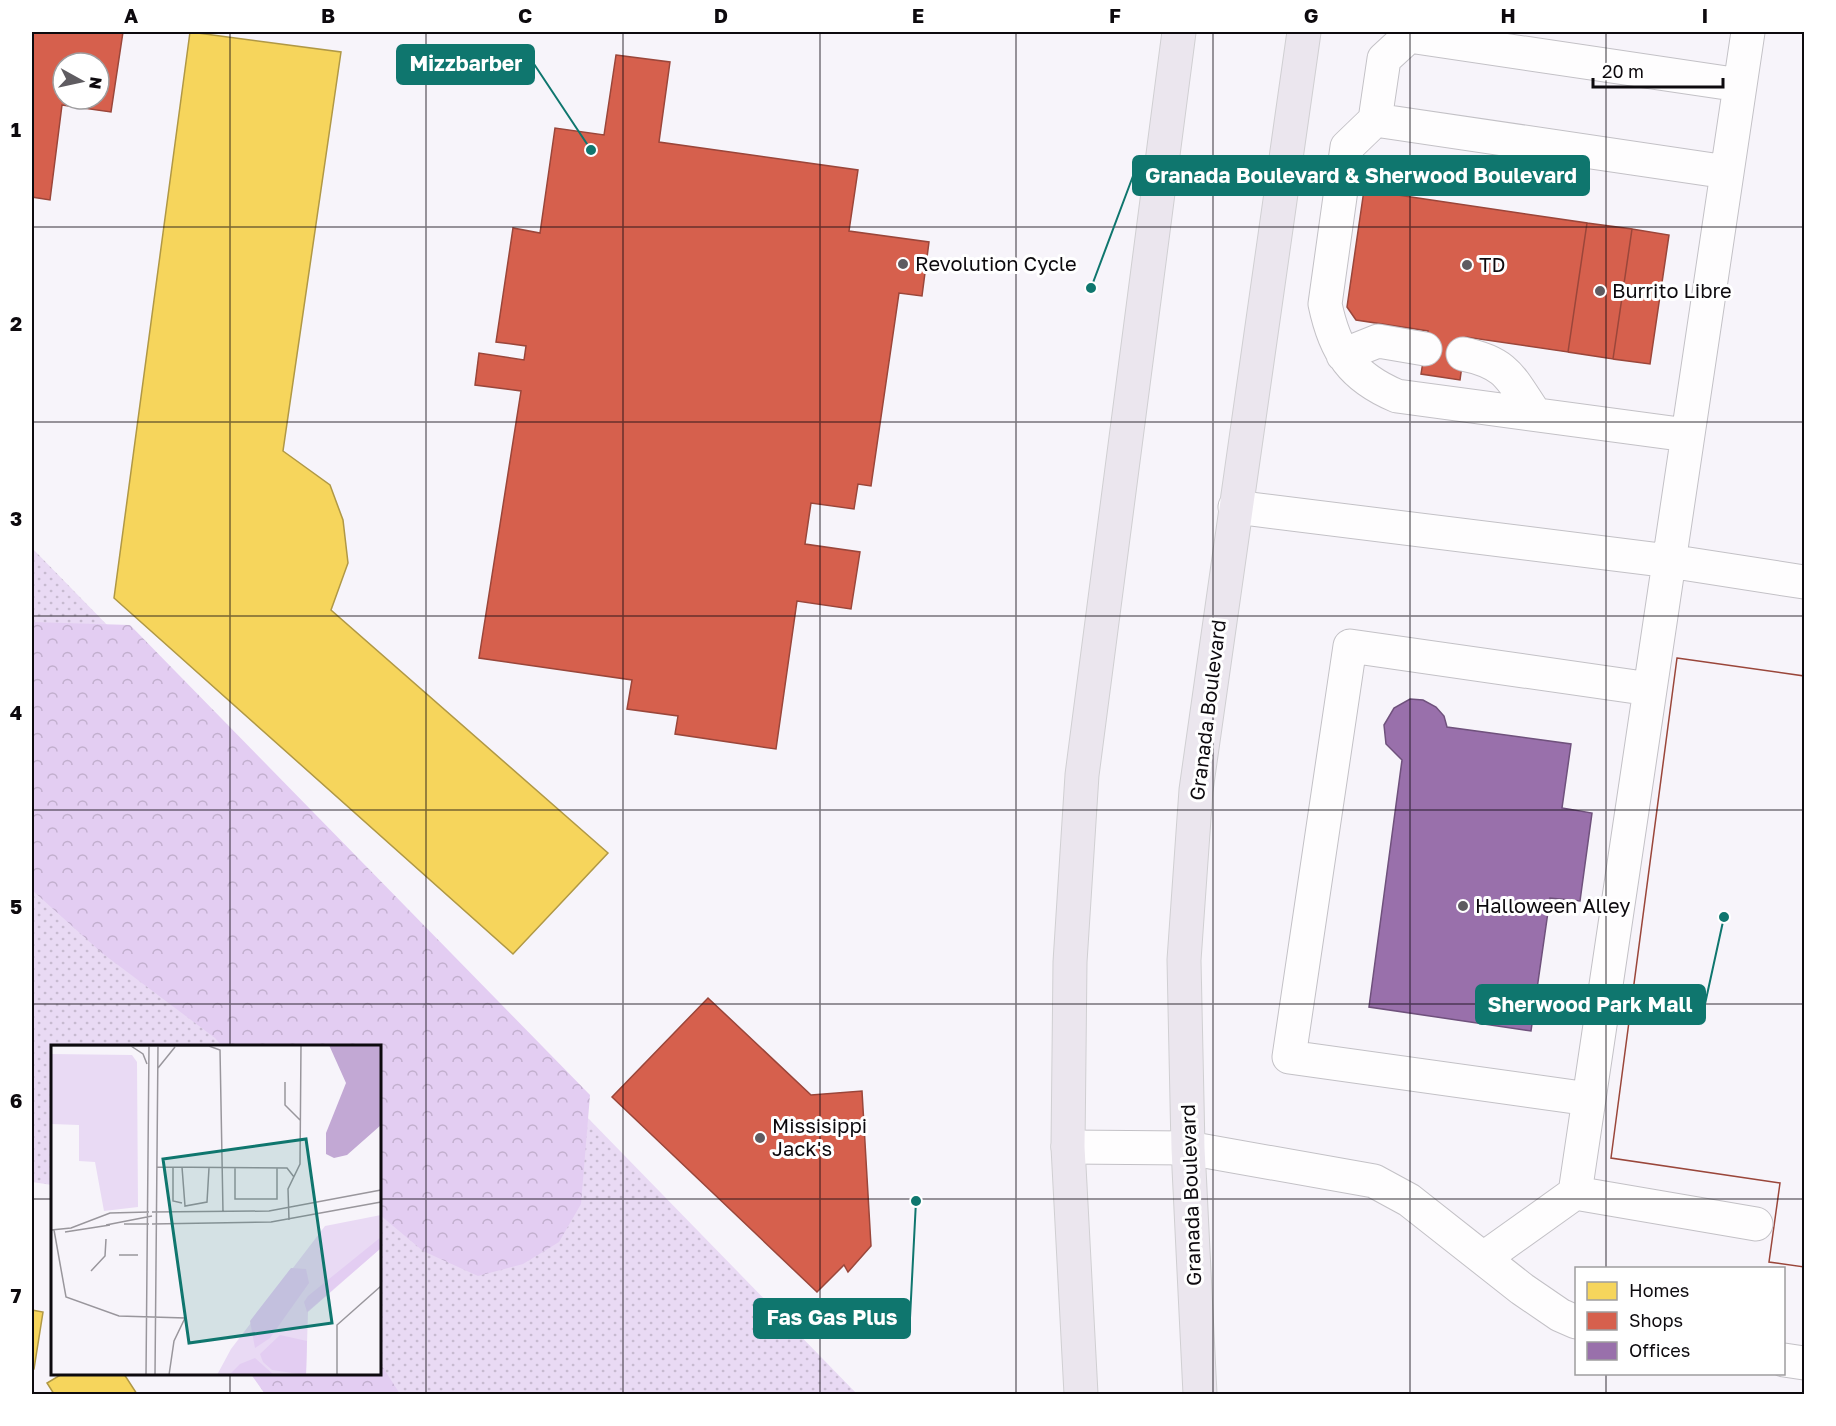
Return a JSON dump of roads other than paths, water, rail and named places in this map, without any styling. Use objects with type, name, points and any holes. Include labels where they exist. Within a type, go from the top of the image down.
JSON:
[{"type":"main road","points":[[1081,1395],[1068,1147],[1070,962],[1082,775],[1179,32]]},
{"type":"main road","name":"Granada Boulevard","points":[[1200,1395],[1188,1148],[1184,960],[1196,790],[1304,32]]},
{"type":"lane","points":[[1575,1193],[1748,32]]},
{"type":"lane","points":[[1688,435],[1397,396],[1374,387],[1354,370],[1343,355],[1330,330],[1325,304],[1347,147],[1375,120],[1384,58],[1410,36],[1740,85]]},
{"type":"lane","points":[[1375,120],[1727,172]]},
{"type":"lane","points":[[1343,355],[1378,342],[1425,349]]},
{"type":"lane","points":[[1463,354],[1488,359],[1506,371],[1535,414]]},
{"type":"lane","points":[[1235,507],[1669,561],[1804,582]]},
{"type":"lane","points":[[1589,1099],[1289,1057],[1348,658],[1350,646],[1650,689]]},
{"type":"lane","points":[[1068,1147],[1188,1148],[1374,1181],[1409,1200],[1560,1315],[1575,1322]]},
{"type":"lane","points":[[1484,1258],[1575,1193],[1756,1224]]},
{"type":"lane","points":[[1785,1360],[1804,1363]]},
{"type":"place","name":"Mizzbarber","points":[[591,150]]},
{"type":"place","name":"Revolution Cycle","points":[[903,264]]},
{"type":"place","name":"TD","points":[[1467,265]]},
{"type":"place","name":"Granada Boulevard & Sherwood Boulevard","points":[[1091,288]]},
{"type":"place","name":"Burrito Libre","points":[[1600,291]]},
{"type":"place","name":"Halloween Alley","points":[[1463,906]]},
{"type":"place","name":"Sherwood Park Mall","points":[[1724,917]]},
{"type":"place","name":"Missisippi Jack's","points":[[760,1138]]},
{"type":"place","name":"Fas Gas Plus","points":[[916,1201]]}]
